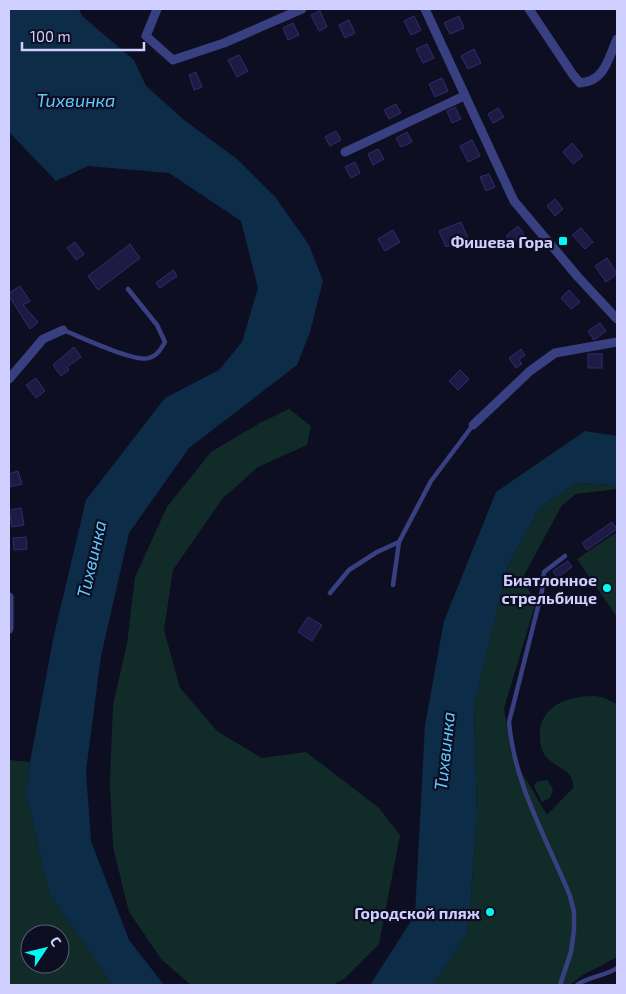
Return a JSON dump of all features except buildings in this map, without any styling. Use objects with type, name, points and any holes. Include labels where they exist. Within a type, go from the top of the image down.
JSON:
[{"type":"street","points":[[157,9],[146,36],[173,60],[224,43],[302,9]]},
{"type":"street","points":[[425,9],[514,201],[578,277],[617,319]]},
{"type":"street","points":[[529,9],[580,83],[592,82],[601,74],[617,39]]},
{"type":"street","points":[[345,152],[464,96]]},
{"type":"street","points":[[9,379],[42,339],[63,330]]},
{"type":"street","points":[[473,426],[530,371],[555,353],[617,342]]},
{"type":"street","points":[[9,597],[9,629]]},
{"type":"lane","points":[[63,330],[128,356],[148,359],[160,352],[165,342],[158,325],[128,289]]},
{"type":"lane","points":[[393,585],[399,542],[431,481],[473,426]]},
{"type":"lane","points":[[330,593],[349,570],[377,552],[399,542]]},
{"type":"lane","points":[[560,985],[571,952],[574,912],[570,896],[519,774],[510,742],[509,722],[542,591],[542,576],[544,572],[565,556]]},
{"type":"lane","points":[[576,985],[609,973],[617,968]]},
{"type":"green space","points":[[289,409],[311,426],[307,445],[258,467],[222,499],[173,570],[164,630],[180,688],[217,731],[262,758],[306,752],[379,808],[400,835],[379,944],[344,979],[332,985],[191,985],[162,960],[129,912],[113,847],[110,781],[113,705],[127,644],[135,577],[167,507],[211,452],[260,423]]},
{"type":"green space","points":[[577,483],[617,485],[617,489],[576,494],[562,505],[522,579],[536,602],[504,708],[511,754],[547,815],[573,788],[570,775],[548,759],[541,746],[540,734],[546,715],[560,703],[581,697],[599,696],[617,704],[617,957],[581,976],[570,985],[433,985],[468,932],[477,818],[474,705],[508,565],[540,507]]},
{"type":"green space","name":"Биатлонное стрельбище","points":[[617,532],[617,617],[577,559]]},
{"type":"green space","points":[[9,760],[30,762],[26,793],[49,892],[112,985],[10,985]]},
{"type":"green space","points":[[547,780],[553,789],[550,798],[542,802],[534,786],[537,782]]},
{"type":"water","name":"Тихвинка","points":[[9,9],[79,9],[82,16],[134,60],[146,86],[184,120],[237,159],[276,198],[309,245],[323,281],[310,332],[297,365],[189,448],[129,533],[101,656],[86,771],[91,841],[129,940],[164,985],[112,985],[49,892],[26,793],[30,762],[54,635],[86,500],[165,398],[219,370],[242,342],[258,288],[241,221],[169,173],[88,166],[56,181],[9,132]]},
{"type":"water","name":"Тихвинка","points":[[585,431],[617,436],[617,485],[577,483],[540,507],[508,565],[474,705],[477,818],[468,932],[433,985],[370,985],[415,915],[425,725],[444,621],[496,492]]},
{"type":"place","name":"Фишева Гора","points":[[563,241]]},
{"type":"place","name":"Биатлонное стрельбище","points":[[607,588]]},
{"type":"place","name":"Городской пляж","points":[[490,912]]}]
